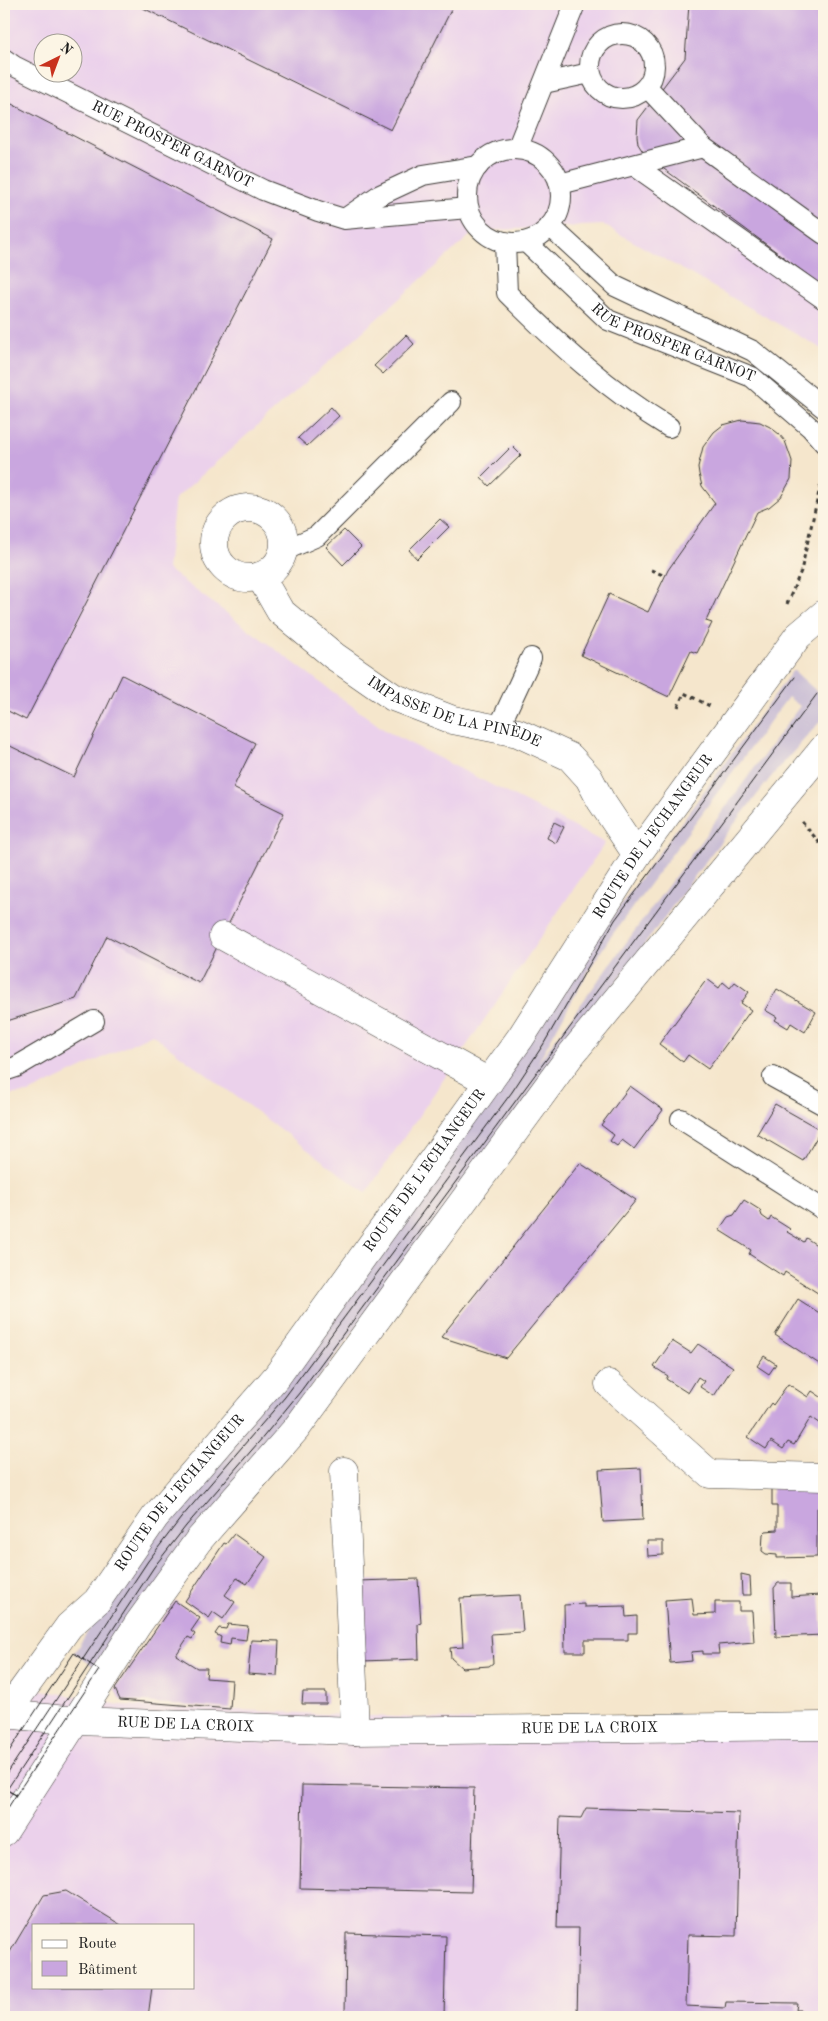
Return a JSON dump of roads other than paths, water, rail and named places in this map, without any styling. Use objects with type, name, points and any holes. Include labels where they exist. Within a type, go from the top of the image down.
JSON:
[{"type":"main road","points":[[241,508],[264,511],[274,518],[280,528],[284,539],[283,551],[278,562],[260,576],[249,578],[238,576],[220,562],[215,552],[216,530],[222,520],[241,508]]},
{"type":"main road","name":"IMPASSE DE LA PINÈDE","points":[[260,576],[280,611],[334,656],[393,697],[453,720],[518,733],[570,757],[589,778],[601,801],[637,855]]},
{"type":"main road","name":"ROUTE DE L'ECHANGEUR","points":[[4,1715],[69,1626],[97,1601],[155,1517],[277,1376],[521,1037],[637,855],[793,642],[824,614]]},
{"type":"main road","points":[[4,1832],[77,1722],[138,1624],[198,1541],[296,1429],[570,1056],[824,748]]},
{"type":"main road","points":[[223,936],[489,1082]]},
{"type":"main road","points":[[609,1384],[710,1474],[824,1477]]},
{"type":"main road","points":[[344,1472],[355,1731]]},
{"type":"main road","name":"RUE DE LA CROIX","points":[[4,1715],[77,1722],[355,1731],[824,1726]]},
{"type":"lane","points":[[517,149],[575,4]]},
{"type":"lane","points":[[619,34],[641,39],[653,57],[654,68],[652,78],[647,87],[640,94],[630,98],[609,97],[597,87],[590,73],[591,56],[599,42],[609,36],[619,34]]},
{"type":"lane","name":"RUE PROSPER GARNOT","points":[[4,59],[14,66],[263,190],[344,219],[468,208]]},
{"type":"lane","points":[[544,83],[590,73]]},
{"type":"lane","points":[[647,87],[703,148],[824,234]]},
{"type":"lane","points":[[560,184],[703,148]]},
{"type":"lane","points":[[517,149],[531,152],[544,160],[554,171],[560,184],[561,199],[558,214],[550,226],[539,236],[526,242],[506,242],[496,240],[484,233],[474,221],[468,208],[467,193],[470,179],[478,166],[489,156],[502,150],[517,149]]},
{"type":"lane","points":[[344,219],[378,196],[423,175],[478,166]]},
{"type":"lane","points":[[635,166],[824,299]]},
{"type":"lane","name":"RUE PROSPER GARNOT","points":[[550,226],[615,286],[753,351],[824,408]]},
{"type":"lane","points":[[506,242],[507,293],[543,330],[638,408],[669,427]]},
{"type":"lane","name":"RUE PROSPER GARNOT","points":[[526,242],[608,320],[752,377],[811,428],[824,443]]},
{"type":"lane","points":[[283,551],[317,536],[450,402]]},
{"type":"lane","points":[[498,729],[531,658]]},
{"type":"lane","points":[[4,1071],[16,1067],[94,1021]]},
{"type":"lane","points":[[773,1077],[824,1105]]},
{"type":"lane","points":[[681,1119],[824,1210]]},
{"type":"tram line","points":[[4,1778],[148,1561],[181,1518],[285,1397],[512,1092],[543,1045],[615,920],[795,677]]},
{"type":"tram line","points":[[4,1794],[154,1567],[186,1526],[300,1392],[817,694]]},
{"type":"tram line","points":[[4,1759],[74,1653],[99,1670],[16,1795],[4,1788]]},
{"type":"tram line","points":[[4,1814],[16,1795],[10,1792]]}]
